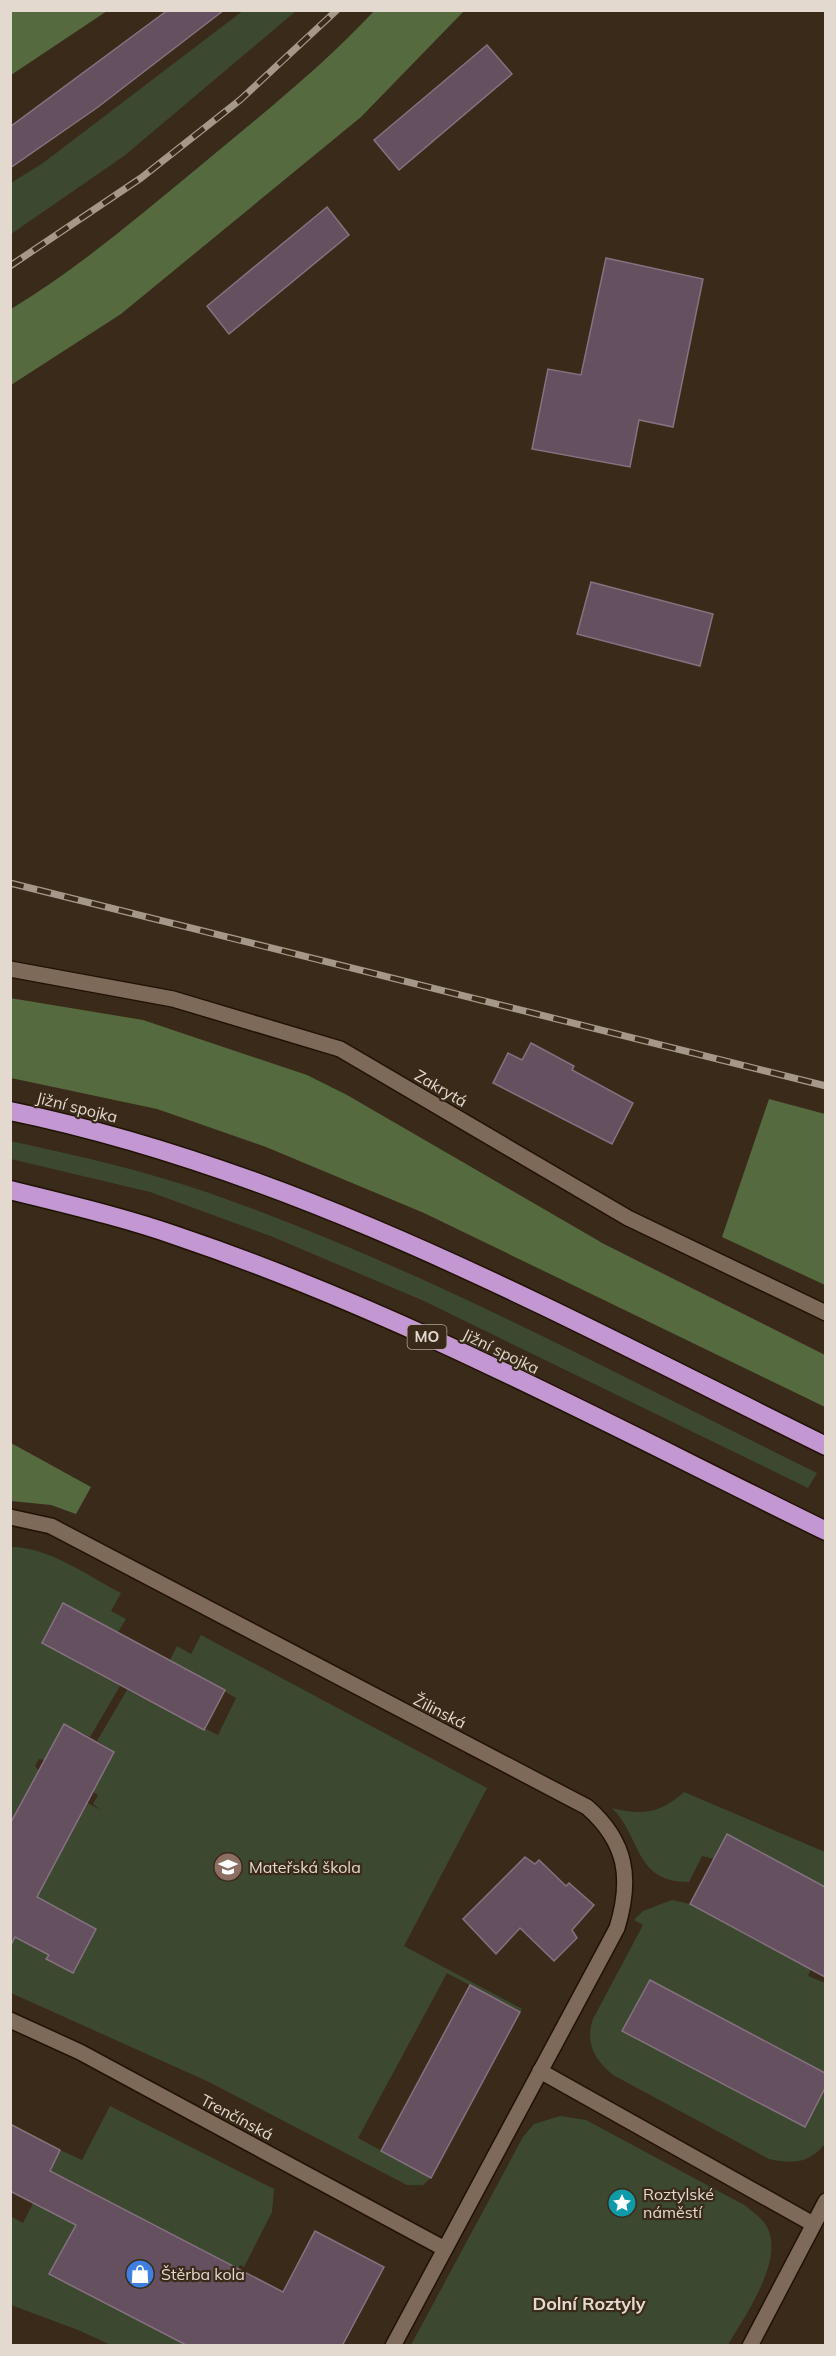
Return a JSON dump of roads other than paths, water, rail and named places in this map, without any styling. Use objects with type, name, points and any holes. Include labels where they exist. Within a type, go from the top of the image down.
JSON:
[{"type":"highway","name":"Jižní spojka","points":[[10,1111],[149,1145],[238,1174],[338,1212],[465,1269],[825,1446]]},
{"type":"highway","name":"Jižní spojka","points":[[10,1190],[89,1209],[176,1235],[350,1302],[514,1379],[825,1531]]},
{"type":"street","name":"Zakrytá","points":[[10,969],[173,999],[340,1049],[628,1218],[825,1313]]},
{"type":"street","name":"Žilinská","points":[[10,1517],[51,1526],[586,1807],[606,1824],[617,1843],[624,1868],[626,1899],[617,1928],[540,2071]]},
{"type":"street","name":"Trenčínská","points":[[10,2020],[80,2052],[445,2249]]},
{"type":"street","points":[[393,2346],[540,2071],[813,2224]]},
{"type":"street","points":[[750,2346],[825,2201]]},
{"type":"railway","points":[[10,266],[141,178],[240,100],[337,10]]},
{"type":"railway","points":[[10,883],[826,1086]]},
{"type":"place","name":"Mateřská škola","points":[[228,1867]]},
{"type":"place","name":"Roztylské náměstí","points":[[622,2203]]},
{"type":"place","name":"Štěrba kola","points":[[140,2274]]},
{"type":"district","name":"Dolní Roztyly","points":[[589,2304]]}]
